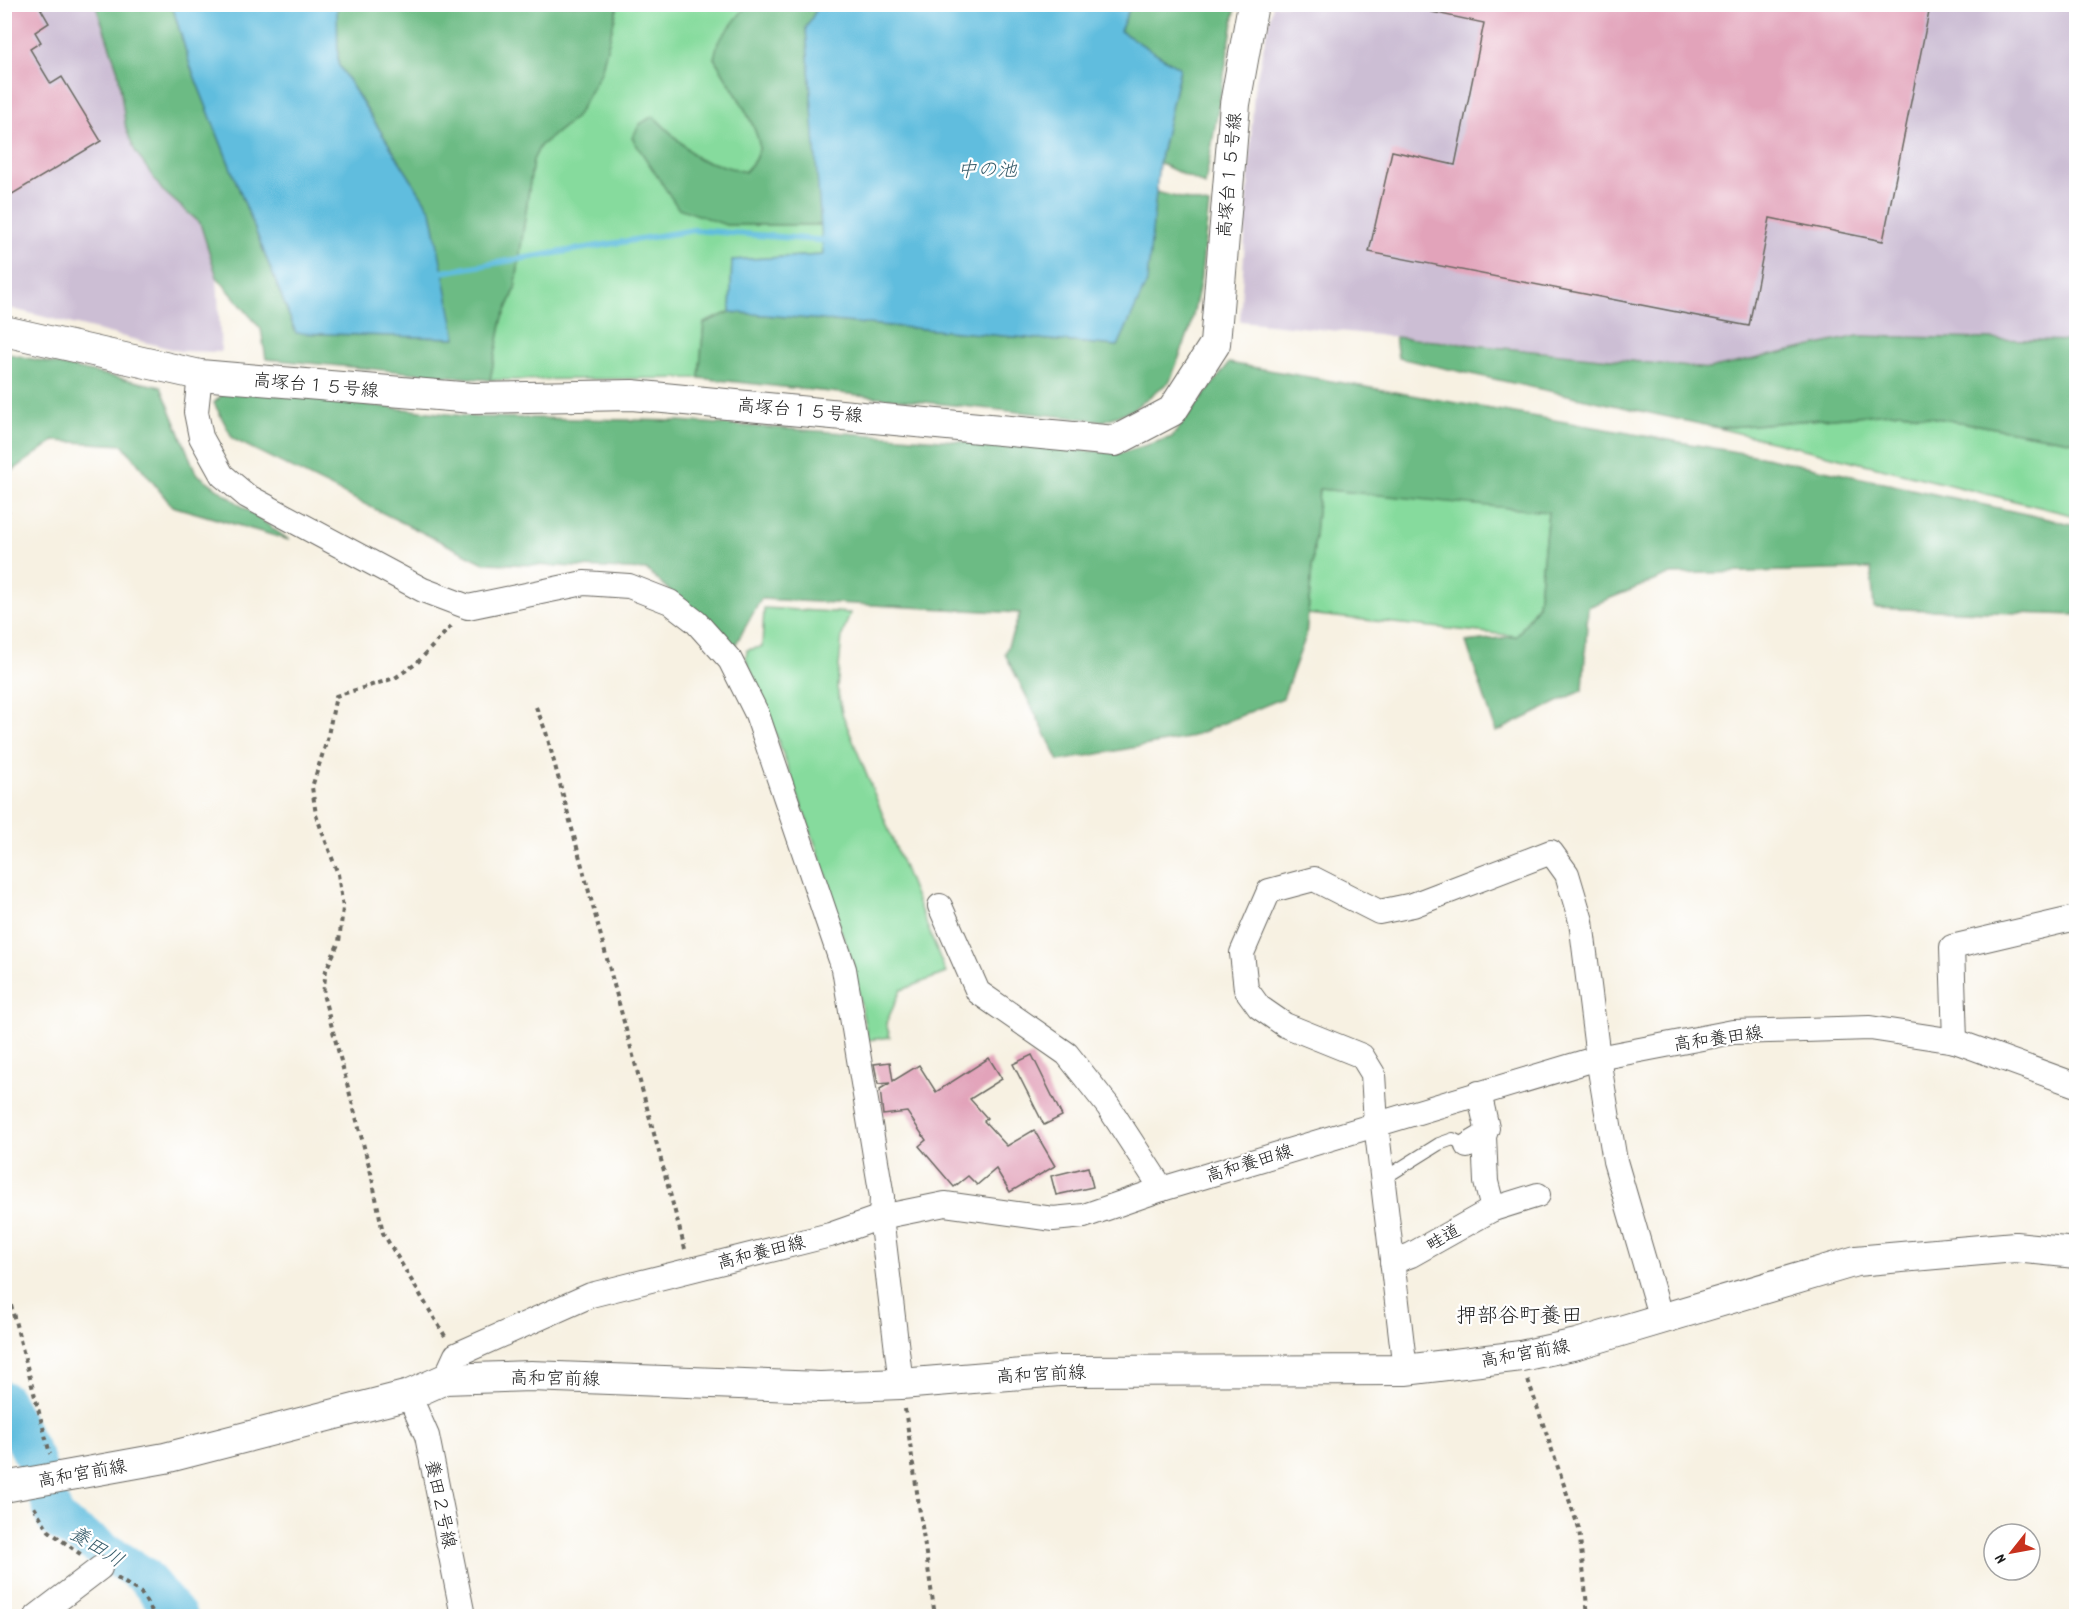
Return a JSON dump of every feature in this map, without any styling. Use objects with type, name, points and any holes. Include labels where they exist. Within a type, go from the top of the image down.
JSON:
[{"type":"street","name":"高塚台１５号線","points":[[4,331],[200,375],[473,398],[632,395],[1115,441],[1172,411],[1215,344],[1235,104],[1253,4]]},
{"type":"street","points":[[200,375],[196,412],[201,437],[222,475],[247,496],[423,590],[468,607],[584,583],[629,586],[670,602],[696,622],[730,660],[757,714],[844,969],[882,1197],[881,1217],[901,1384]]},
{"type":"street","points":[[1405,1370],[1376,1125],[1373,1074],[1362,1056],[1285,1025],[1259,1007],[1246,988],[1242,953],[1269,891],[1314,879],[1379,912],[1413,905],[1551,852],[1567,874],[1581,921],[1598,1058],[1615,1161],[1661,1319]]},
{"type":"street","points":[[940,906],[978,992],[1067,1054],[1108,1106],[1162,1189]]},
{"type":"street","points":[[1955,1041],[1952,947],[2076,918]]},
{"type":"street","name":"高和養田線","points":[[451,1367],[591,1295],[830,1235],[881,1217],[945,1204],[1053,1219],[1084,1216],[1162,1189],[1598,1058],[1733,1032],[1870,1028],[1955,1041],[2076,1085]]},
{"type":"street","points":[[1479,1094],[1486,1128],[1476,1141],[1493,1209]]},
{"type":"street","name":"畦道","points":[[1392,1262],[1411,1255],[1493,1209],[1538,1195]]},
{"type":"street","name":"高和宮前線","points":[[17,1485],[165,1458],[409,1395],[451,1367],[531,1376],[820,1387],[901,1384],[1059,1371],[1405,1370],[1521,1356],[1577,1344],[1856,1261],[2015,1246],[2076,1253]]},
{"type":"street","name":"養田２号線","points":[[409,1395],[427,1436],[464,1617]]},
{"type":"street","points":[[37,1617],[100,1568]]},
{"type":"lane","points":[[1383,1179],[1439,1144],[1453,1139],[1476,1141]]},
{"type":"path","points":[[4,523],[10,506]]},
{"type":"path","points":[[451,1367],[383,1233],[371,1173],[323,994],[326,970],[339,942],[343,908],[338,874],[316,815],[312,787],[327,740],[336,696],[395,678],[417,663],[468,607]]},
{"type":"path","points":[[536,708],[546,732],[691,1270]]},
{"type":"path","points":[[4,1279],[56,1478]]},
{"type":"path","points":[[1521,1356],[1578,1529],[1588,1617]]},
{"type":"path","points":[[901,1384],[935,1617]]},
{"type":"path","points":[[17,1485],[49,1531],[100,1568],[141,1593],[155,1617]]},
{"type":"shaded area","points":[[5,5],[96,5],[118,71],[126,129],[162,190],[200,223],[217,277],[221,352],[180,351],[5,307]]},
{"type":"shaded area","points":[[1273,5],[2076,5],[2076,341],[1858,336],[1709,369],[1240,321],[1254,89]]},
{"type":"green space","points":[[96,5],[172,5],[190,65],[296,333],[455,338],[431,211],[338,64],[337,5],[618,5],[601,72],[576,117],[540,146],[533,160],[515,290],[502,320],[490,380],[266,359],[261,329],[217,277],[200,223],[162,190],[135,151],[126,129],[118,71]]},
{"type":"green space","points":[[618,5],[747,5],[714,58],[755,130],[759,149],[751,164],[744,172],[698,159],[653,116],[726,225],[822,225],[823,255],[732,260],[730,312],[704,323],[699,378],[490,380],[502,320],[515,290],[533,160],[540,146],[576,117],[601,72]]},
{"type":"green space","points":[[747,5],[819,5],[806,28],[822,225],[726,225],[678,208],[632,138],[640,124],[653,116],[698,159],[745,172],[754,162],[759,149],[755,130],[714,58],[718,42]]},
{"type":"green space","points":[[1131,5],[1236,5],[1205,185],[1159,163],[1180,68],[1120,31]]},
{"type":"green space","points":[[1156,192],[1209,205],[1200,283],[1190,329],[1170,381],[1132,410],[1104,421],[699,378],[704,323],[730,312],[1118,346],[1147,281]]},
{"type":"green space","points":[[1858,336],[2076,341],[2076,442],[1902,412],[1718,428],[1398,358],[1395,337],[1709,369]]},
{"type":"green space","points":[[5,353],[161,387],[196,473],[289,540],[172,506],[123,445],[54,441],[5,476]]},
{"type":"green space","points":[[1229,363],[1765,457],[2076,525],[2076,615],[1874,608],[1871,569],[1671,574],[1588,607],[1583,690],[1496,732],[1466,642],[1517,636],[1538,605],[1548,512],[1319,489],[1306,636],[1283,698],[1188,738],[1059,761],[1005,654],[1020,613],[761,599],[733,649],[647,570],[484,563],[233,439],[214,403],[228,389],[474,417],[679,421],[1121,453],[1172,437]]},
{"type":"green space","points":[[1902,412],[2076,442],[2076,516],[1718,428]]},
{"type":"green space","points":[[1319,489],[1548,511],[1538,604],[1517,636],[1308,614]]},
{"type":"green space","points":[[764,608],[850,613],[842,636],[837,688],[842,713],[946,973],[901,990],[886,1023],[890,1037],[868,1040],[852,962],[827,891],[831,888],[765,704],[746,659],[747,650],[762,647]]},
{"type":"water","points":[[172,5],[337,5],[338,64],[431,211],[456,338],[296,333],[190,65]]},
{"type":"water","name":"中の池","points":[[819,5],[1131,5],[1120,31],[1180,68],[1159,163],[1147,282],[1118,346],[730,312],[732,260],[823,255],[806,28]]},
{"type":"building","points":[[4,4],[38,4],[49,23],[35,32],[41,42],[30,49],[51,84],[62,77],[101,141],[4,199]]},
{"type":"building","points":[[1431,4],[1917,4],[1930,7],[1883,241],[1770,218],[1749,326],[1369,252],[1392,151],[1455,165],[1484,23],[1431,12]]},
{"type":"building","points":[[1032,1055],[1062,1116],[1044,1125],[1013,1064]]},
{"type":"building","points":[[989,1058],[1002,1079],[970,1099],[987,1118],[984,1121],[1007,1146],[1034,1130],[1055,1166],[1010,1192],[996,1169],[977,1185],[968,1176],[954,1187],[919,1146],[926,1140],[907,1112],[883,1115],[880,1089],[890,1083],[878,1084],[874,1064],[890,1062],[893,1081],[919,1065],[936,1092]]},
{"type":"building","points":[[1088,1167],[1093,1187],[1056,1195],[1051,1176]]},
{"type":"waterway","points":[[436,273],[694,230],[830,241]]},
{"type":"waterway","name":"養田川","points":[[4,1400],[35,1460],[56,1520],[143,1575],[178,1616]]},
{"type":"district","name":"押部谷町養田","points":[[1519,1315]]}]
